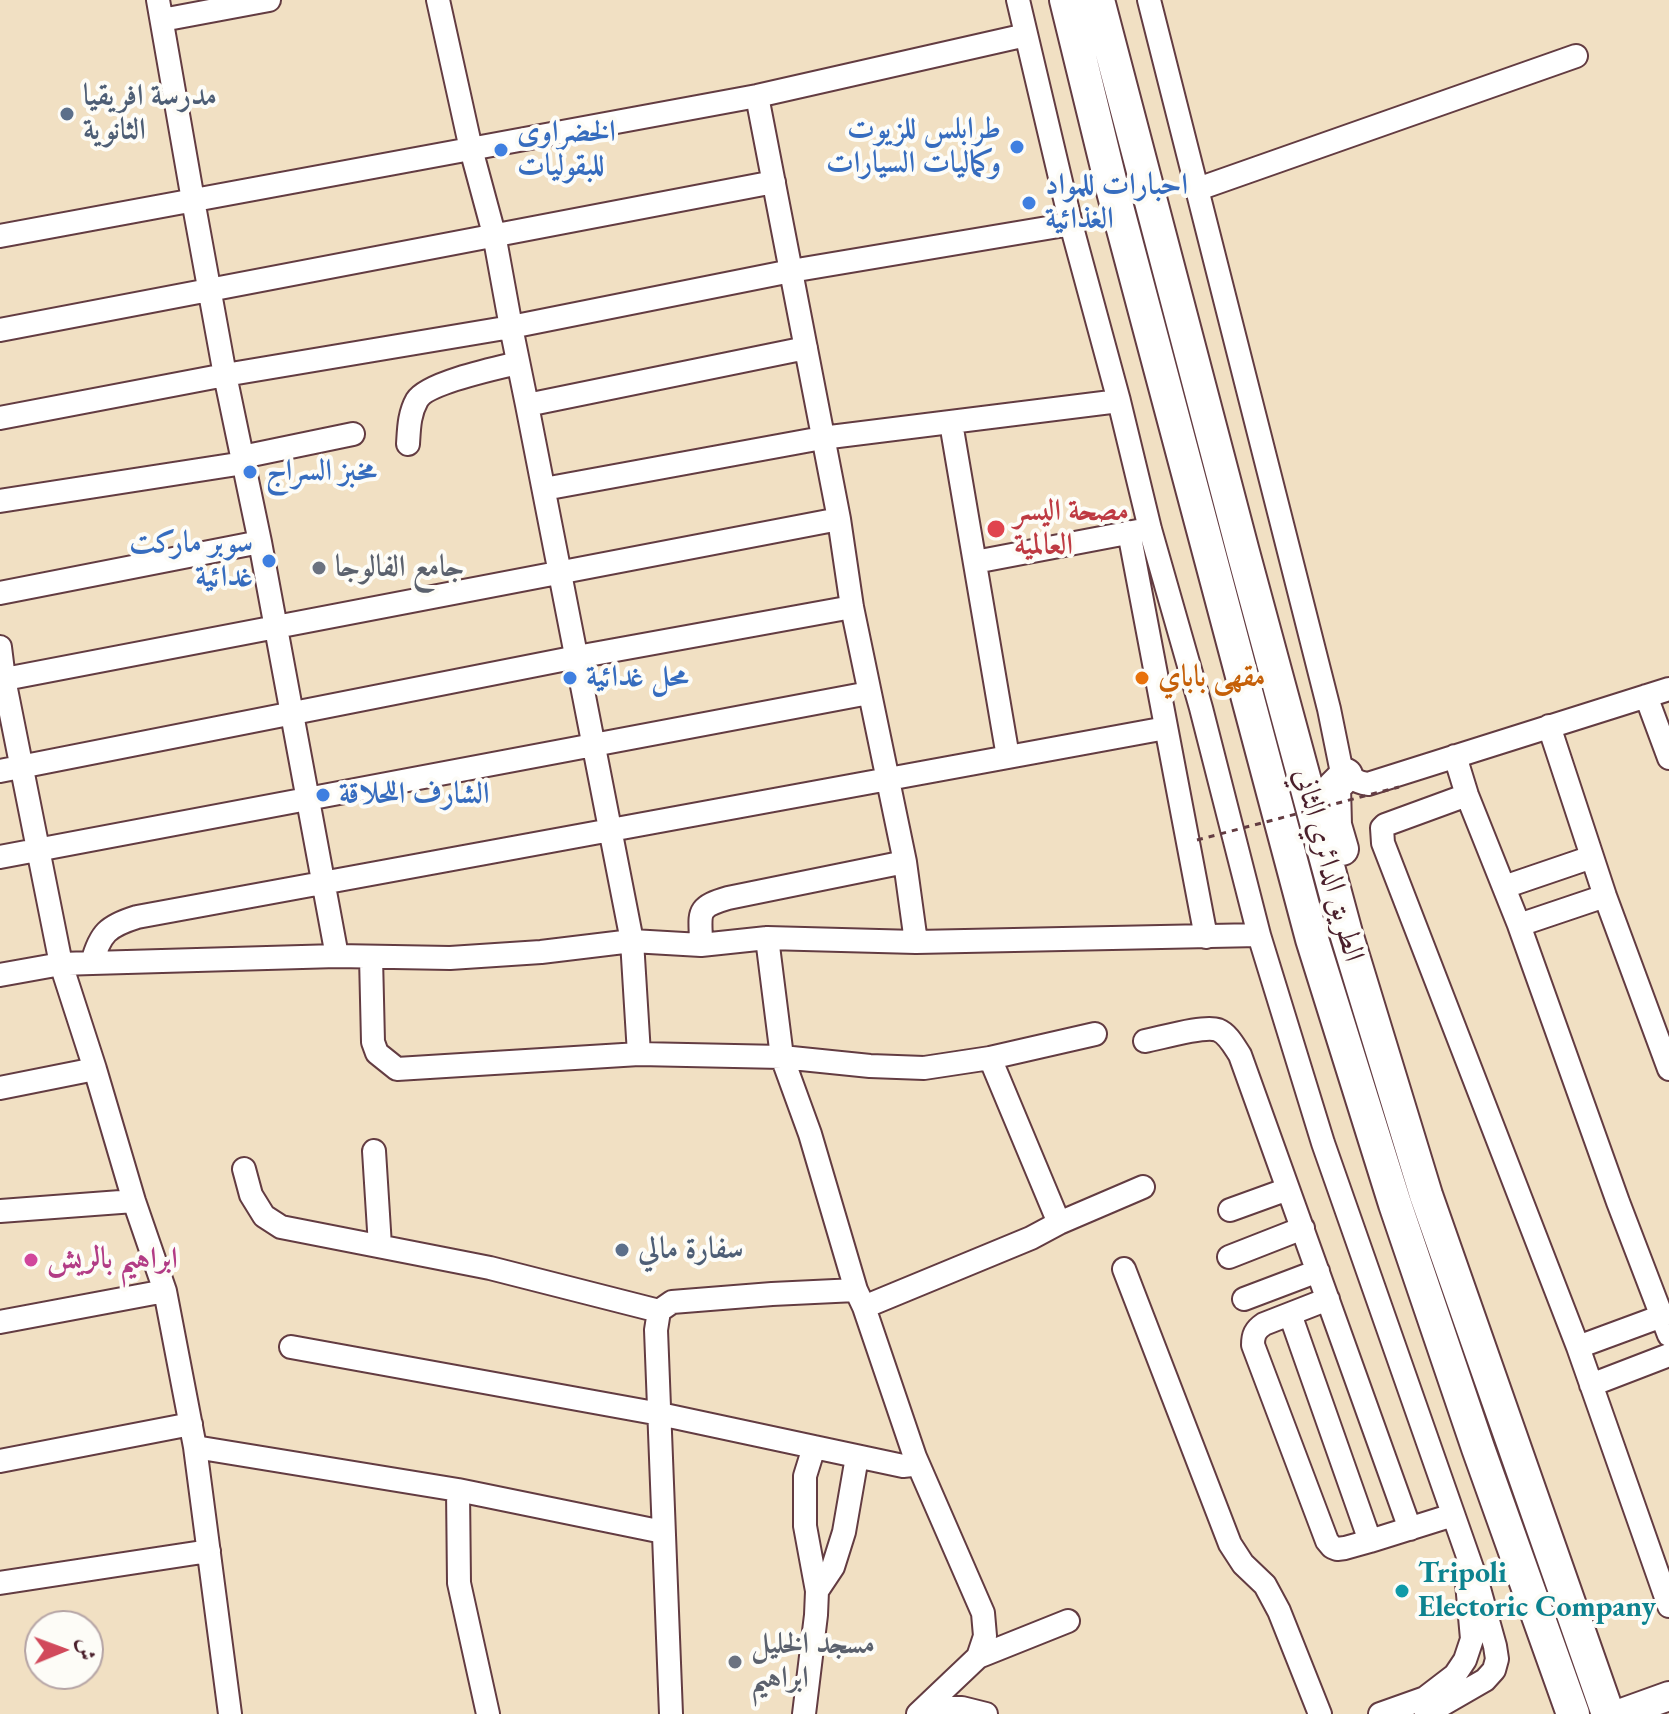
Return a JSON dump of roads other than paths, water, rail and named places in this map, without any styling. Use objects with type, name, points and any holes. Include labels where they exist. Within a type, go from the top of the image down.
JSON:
[{"type":"highway","name":"الطريق الدائري الثاني","points":[[1066,0],[1111,184],[1312,939],[1405,1233],[1573,1714]]},
{"type":"highway","name":"الطريق الدائري الثاني","points":[[1098,0],[1346,933],[1426,1195],[1608,1714]]},
{"type":"highway","points":[[1346,775],[1334,787],[1335,825],[1369,949],[1376,987],[1375,1028]]},
{"type":"main road","points":[[1619,1714],[1662,1698]]},
{"type":"street","points":[[269,0],[160,10],[225,375],[260,542],[337,956]]},
{"type":"street","points":[[438,0],[471,149],[494,234],[632,941],[639,1054]]},
{"type":"street","points":[[1018,0],[1071,224],[1119,401],[1166,728],[1206,937]]},
{"type":"street","points":[[1149,0],[1329,709],[1341,768],[1346,775],[1368,784],[1669,689]]},
{"type":"street","points":[[0,236],[757,96],[1026,35]]},
{"type":"street","points":[[1198,189],[1576,56]]},
{"type":"street","points":[[757,96],[839,519],[852,607],[905,862],[916,942]]},
{"type":"street","points":[[0,330],[774,182]]},
{"type":"street","points":[[0,418],[225,375],[511,327],[791,271],[1071,224]]},
{"type":"street","points":[[527,405],[806,348]]},
{"type":"street","points":[[408,444],[410,419],[418,397],[451,381],[518,363]]},
{"type":"street","points":[[544,489],[822,438],[1119,401]]},
{"type":"street","points":[[951,423],[1008,757]]},
{"type":"street","points":[[0,501],[243,460],[353,434]]},
{"type":"street","points":[[2,680],[839,519]]},
{"type":"street","points":[[975,562],[1139,530]]},
{"type":"street","points":[[1139,530],[1201,708],[1259,935],[1323,1143],[1478,1585],[1497,1659],[1494,1670],[1485,1680],[1426,1714]]},
{"type":"street","points":[[0,593],[260,542]]},
{"type":"street","points":[[11,769],[577,657],[852,607]]},
{"type":"street","points":[[0,647],[11,769],[38,849],[61,964],[165,1291],[195,1447],[230,1714]]},
{"type":"street","points":[[0,857],[869,693]]},
{"type":"street","points":[[1646,696],[1669,758]]},
{"type":"street","points":[[1549,726],[1605,896],[1662,1032],[1669,1069]]},
{"type":"street","points":[[92,963],[103,935],[118,924],[137,917],[1166,728]]},
{"type":"street","points":[[1455,756],[1665,1326],[1578,1347]]},
{"type":"street","points":[[1467,795],[1385,825],[1381,834],[1578,1347],[1669,1606]]},
{"type":"street","points":[[1504,887],[1592,857]]},
{"type":"street","points":[[701,945],[701,914],[703,907],[710,903],[905,862]]},
{"type":"street","points":[[1519,925],[1605,896]]},
{"type":"street","points":[[0,975],[61,964],[337,956],[450,958],[541,952],[632,941],[701,945],[767,938],[916,942],[1259,935]]},
{"type":"street","points":[[767,938],[782,1057],[915,1457],[983,1613],[985,1636],[978,1657]]},
{"type":"street","points":[[371,957],[373,1042],[377,1053],[397,1069],[639,1054],[782,1057],[924,1068],[990,1058],[1095,1034]]},
{"type":"street","points":[[1145,1041],[1205,1029],[1219,1031],[1240,1055],[1410,1529]]},
{"type":"street","points":[[990,1058],[1059,1223]]},
{"type":"street","points":[[0,1088],[95,1069]]},
{"type":"street","points":[[374,1151],[380,1246]]},
{"type":"street","points":[[244,1169],[251,1195],[264,1216],[281,1227],[490,1268],[659,1311]]},
{"type":"street","points":[[671,1714],[656,1330],[659,1311],[672,1302],[772,1294],[860,1298],[1031,1238],[1143,1187]]},
{"type":"street","points":[[1230,1210],[1288,1189]]},
{"type":"street","points":[[0,1211],[134,1201]]},
{"type":"street","points":[[1229,1257],[1303,1228]]},
{"type":"street","points":[[1124,1269],[1230,1544],[1243,1564],[1265,1585],[1279,1611],[1320,1714]]},
{"type":"street","points":[[1244,1299],[1318,1271]]},
{"type":"street","points":[[0,1322],[165,1291]]},
{"type":"street","points":[[1328,1299],[1264,1324],[1253,1336],[1253,1345],[1327,1541],[1337,1549],[1453,1515]]},
{"type":"street","points":[[1290,1314],[1370,1541]]},
{"type":"street","points":[[291,1347],[660,1414],[903,1466],[912,1465],[915,1457]]},
{"type":"street","points":[[1591,1385],[1669,1355]]},
{"type":"street","points":[[0,1461],[191,1424]]},
{"type":"street","points":[[195,1447],[458,1490],[663,1532]]},
{"type":"street","points":[[804,1714],[817,1591],[805,1526],[805,1476],[814,1447]]},
{"type":"street","points":[[817,1591],[833,1567],[844,1532],[857,1457]]},
{"type":"street","points":[[458,1490],[459,1583],[488,1714]]},
{"type":"street","points":[[1380,1714],[1425,1698],[1455,1675],[1465,1660],[1472,1639],[1462,1542]]},
{"type":"street","points":[[0,1583],[209,1551]]},
{"type":"street","points":[[921,1711],[978,1657],[1068,1621]]},
{"type":"street","points":[[921,1711],[962,1708],[986,1714]]},
{"type":"place","name":"مدرسة افريقيا الثانوية","points":[[67,114]]},
{"type":"place","name":"طرابلس للزيوت وكماليات السيارات","points":[[1017,147]]},
{"type":"place","name":"الخضراوى للبقوليات","points":[[501,150]]},
{"type":"place","name":"احبارات للمواد الغذائية","points":[[1029,203]]},
{"type":"place","name":"مخبز السراج","points":[[250,472]]},
{"type":"place","name":"مصحة اليسر العالمية","points":[[996,529]]},
{"type":"place","name":"سوبر ماركت غدائية","points":[[269,561]]},
{"type":"place","name":"جامع الفالوجا","points":[[319,568]]},
{"type":"place","name":"محل غدائية","points":[[570,678]]},
{"type":"place","name":"مقهى باباي","points":[[1142,678]]},
{"type":"place","name":"الشارف اللحلاقة","points":[[323,795]]},
{"type":"place","name":"سفارة مالي","points":[[622,1250]]},
{"type":"place","name":"ابراهيم بالريش","points":[[31,1260]]},
{"type":"place","name":"Tripoli Electoric Company","points":[[1402,1591]]},
{"type":"place","name":"مسجد الخليل ابراهيم","points":[[735,1662]]}]
